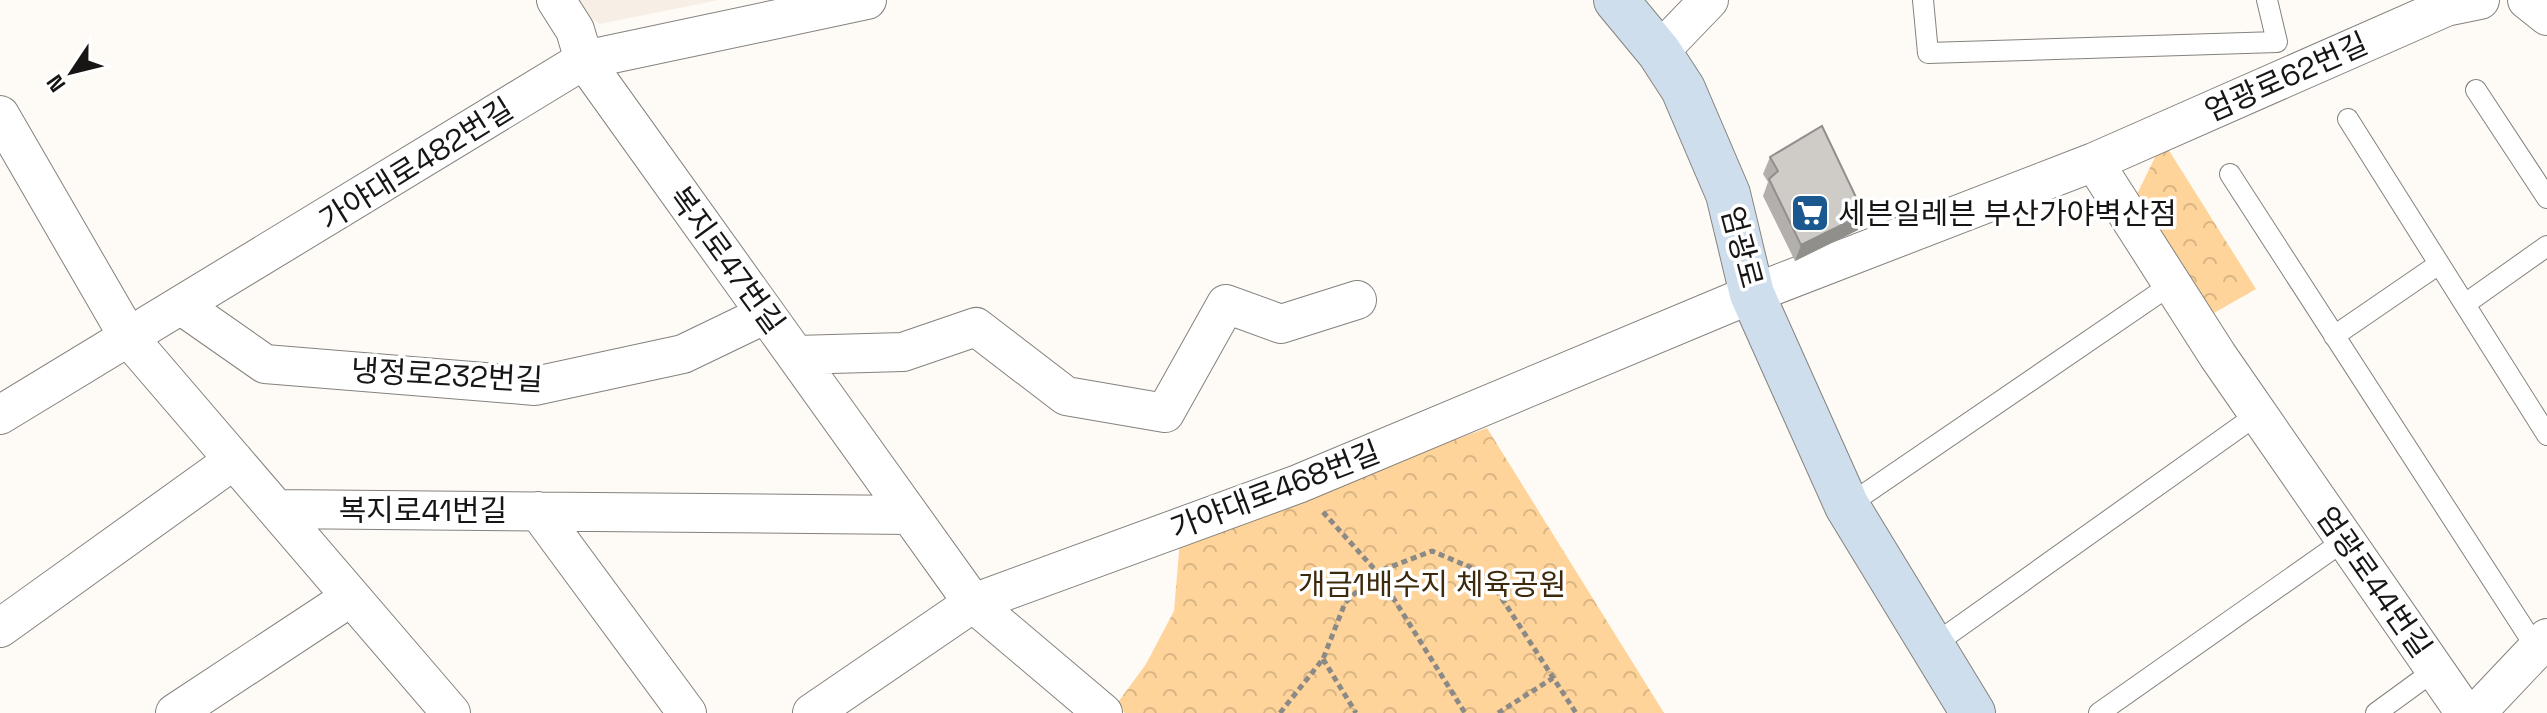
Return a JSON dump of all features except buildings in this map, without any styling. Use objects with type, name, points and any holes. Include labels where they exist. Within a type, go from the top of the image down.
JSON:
[{"type":"main road","name":"엄광로","points":[[1616,0],[1659,52],[1683,89],[1728,194],[1752,294],[1847,506],[1973,713]]},
{"type":"street","name":"복지로47번길","points":[[556,0],[575,30],[584,60],[973,603],[1103,713]]},
{"type":"street","name":"가야대로482번길","points":[[0,415],[584,60],[867,0]]},
{"type":"street","points":[[1659,52],[1709,0]]},
{"type":"street","name":"엄광로62번길","points":[[1752,294],[2094,162],[2446,7],[2480,0]]},
{"type":"street","points":[[2527,0],[2547,16]]},
{"type":"street","name":"복지로41번길","points":[[0,115],[129,338],[451,713]]},
{"type":"street","points":[[2094,162],[2258,414]]},
{"type":"street","name":"가야대로468번길","points":[[812,713],[973,603],[1298,484],[1752,294]]},
{"type":"street","points":[[796,355],[903,352],[976,327],[1066,396],[1165,413],[1226,304],[1281,324],[1357,300]]},
{"type":"street","name":"냉정로232번길","points":[[182,306],[265,364],[535,386],[683,354],[766,314]]},
{"type":"street","name":"엄광로44번길","points":[[2258,414],[2465,713]]},
{"type":"street","points":[[9,621],[234,460]]},
{"type":"street","name":"복지로41번길","points":[[276,509],[555,512]]},
{"type":"street","points":[[555,512],[910,515]]},
{"type":"street","points":[[555,512],[687,713]]},
{"type":"street","points":[[175,713],[351,597]]},
{"type":"street","points":[[2476,713],[2542,643]]},
{"type":"lane","points":[[1923,0],[1928,53],[2277,42],[2267,0]]},
{"type":"lane","points":[[2476,90],[2547,198]]},
{"type":"lane","points":[[2348,119],[2547,435]]},
{"type":"lane","points":[[2230,174],[2334,336],[2542,643]]},
{"type":"lane","points":[[2465,304],[2547,246]]},
{"type":"lane","points":[[2334,336],[2439,264]]},
{"type":"lane","points":[[1847,506],[2172,284]]},
{"type":"lane","points":[[1932,646],[2258,414]]},
{"type":"lane","points":[[2099,713],[2345,540]]},
{"type":"lane","points":[[2376,713],[2435,670]]},
{"type":"path","points":[[1298,484],[1377,572],[1465,713]]},
{"type":"path","points":[[1280,713],[1323,659],[1345,603],[1377,572],[1432,551],[1486,574],[1576,713]]},
{"type":"path","points":[[1323,659],[1356,713]]},
{"type":"path","points":[[1498,713],[1553,678]]},
{"type":"shaded area","points":[[573,0],[719,0],[600,24],[581,13]]},
{"type":"green space","points":[[2163,141],[2256,289],[2214,313],[2137,194]]},
{"type":"green space","name":"개금1배수지 체육공원","points":[[1487,428],[1664,713],[1125,713],[1116,705],[1146,664],[1174,611],[1180,540]]},
{"type":"place","name":"세븐일레븐 부산가야벽산점","points":[[1810,213]]}]
